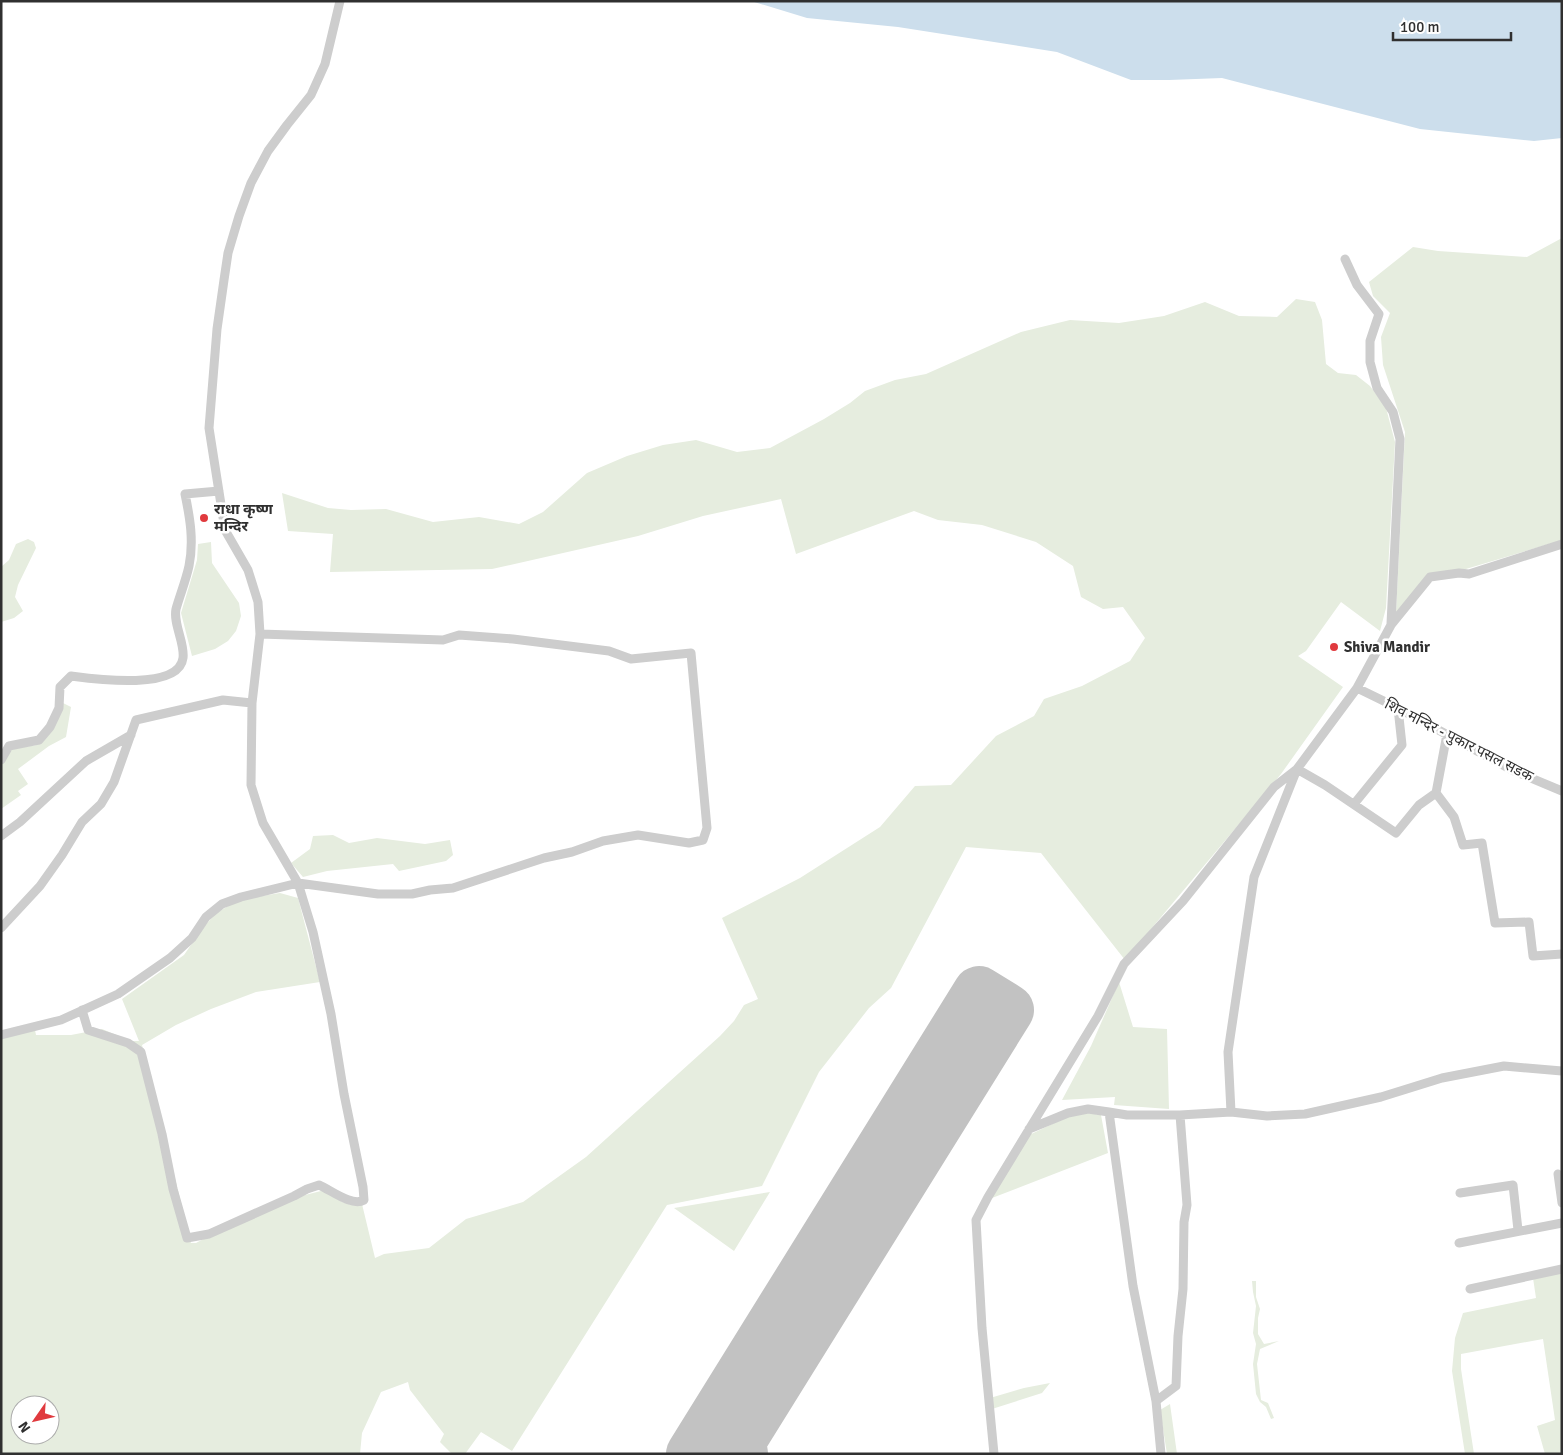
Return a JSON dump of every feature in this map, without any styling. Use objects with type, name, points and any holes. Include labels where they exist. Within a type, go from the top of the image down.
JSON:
[{"type":"street","points":[[82,1010],[88,1030],[128,1043],[141,1052],[186,1238],[209,1234],[294,1196],[307,1188],[319,1185],[344,1198],[357,1202],[364,1200],[329,1006],[313,932],[298,883],[262,823],[251,785],[252,703],[260,634],[258,602],[248,570],[225,530],[209,428],[217,329],[228,254],[239,216],[251,183],[268,151],[312,95],[325,64],[340,1]]},
{"type":"street","points":[[1345,259],[1357,285],[1379,314],[1370,341],[1370,362],[1378,388],[1393,412],[1400,439],[1391,625]]},
{"type":"street","points":[[1,760],[9,746],[39,740],[50,727],[60,708],[60,687],[71,676],[144,680],[162,678],[179,669],[183,658],[175,613],[189,567],[192,530],[185,494],[219,491]]},
{"type":"street","points":[[1231,1112],[1228,1052],[1254,877],[1297,769],[1357,688],[1391,625],[1430,577],[1459,573],[1469,574],[1562,544]]},
{"type":"street","points":[[1,1035],[61,1020],[118,994],[170,958],[192,938],[206,917],[222,904],[241,897],[298,883],[378,894],[412,894],[453,888],[603,841],[638,835],[690,843],[703,840],[707,828],[692,653],[631,659],[609,651],[513,639],[459,635],[443,640],[260,634]]},
{"type":"street","name":"शिव मन्दिर - पुकार पसल सडक","points":[[1357,688],[1512,770],[1562,791]]},
{"type":"street","points":[[1,928],[40,886],[82,822],[101,804],[114,782],[136,720],[223,700],[252,703]]},
{"type":"street","points":[[1354,804],[1402,745],[1398,708]]},
{"type":"street","points":[[1446,734],[1436,793],[1454,817],[1463,844],[1482,843],[1495,923],[1529,922],[1533,956],[1562,954]]},
{"type":"street","points":[[1,836],[20,822],[86,761],[131,735]]},
{"type":"street","points":[[1297,769],[1325,785],[1396,833],[1418,805],[1436,793]]},
{"type":"street","points":[[994,1454],[982,1328],[976,1220],[1098,1016],[1124,964],[1183,901],[1274,787],[1297,769]]},
{"type":"street","points":[[1029,1129],[1068,1113],[1088,1109],[1128,1115],[1180,1115],[1231,1112],[1267,1116],[1305,1114],[1381,1097],[1442,1078],[1504,1066],[1562,1071]]},
{"type":"street","points":[[1109,1112],[1133,1286],[1156,1400],[1161,1454]]},
{"type":"street","points":[[1156,1400],[1176,1386],[1178,1336],[1183,1289],[1186,1205],[1180,1115]]},
{"type":"street","points":[[1558,1174],[1562,1203]]},
{"type":"street","points":[[1460,1193],[1513,1185],[1518,1230]]},
{"type":"street","points":[[1459,1243],[1562,1222]]},
{"type":"street","points":[[1470,1289],[1562,1269]]},
{"type":"shaded area","points":[[1562,238],[1562,540],[1466,569],[1429,574],[1396,613],[1405,432],[1383,365],[1381,337],[1390,313],[1373,296],[1369,282],[1413,247],[1438,251],[1527,257]]},
{"type":"shaded area","points":[[1296,299],[1315,302],[1322,320],[1326,364],[1338,373],[1356,375],[1370,386],[1386,408],[1395,442],[1386,608],[1380,631],[1341,602],[1306,651],[1298,656],[1343,687],[1281,774],[1125,960],[1041,853],[966,847],[891,988],[869,1008],[819,1072],[762,1186],[667,1205],[512,1451],[481,1432],[465,1454],[452,1454],[440,1442],[444,1434],[410,1390],[408,1382],[381,1392],[362,1433],[360,1454],[1,1454],[1,1038],[35,1030],[36,1035],[71,1035],[102,1029],[131,1041],[139,1041],[122,999],[184,955],[215,914],[244,899],[280,893],[298,898],[320,982],[256,992],[176,1025],[142,1045],[191,1243],[196,1243],[220,1230],[297,1197],[321,1191],[330,1193],[342,1202],[352,1205],[362,1204],[375,1258],[384,1254],[429,1248],[466,1219],[523,1202],[586,1157],[720,1036],[734,1021],[744,1005],[758,999],[722,918],[800,878],[880,827],[915,786],[951,785],[996,736],[1034,716],[1044,699],[1082,686],[1130,661],[1145,638],[1123,607],[1103,609],[1081,597],[1073,566],[1036,542],[982,525],[938,520],[914,511],[796,554],[781,499],[703,516],[638,536],[492,569],[330,572],[333,534],[288,531],[282,493],[328,508],[351,510],[386,509],[433,522],[479,517],[519,524],[543,512],[587,473],[627,456],[663,445],[696,440],[737,452],[770,448],[824,419],[865,391],[895,380],[926,374],[1021,332],[1070,320],[1119,323],[1164,316],[1205,302],[1239,316],[1277,317]]},
{"type":"shaded area","points":[[28,539],[34,542],[36,548],[18,585],[15,597],[23,611],[14,618],[1,622],[1,567],[9,560],[16,544]]},
{"type":"shaded area","points":[[211,542],[212,563],[239,603],[241,616],[236,631],[228,641],[215,649],[192,656],[181,613],[197,560],[198,544]]},
{"type":"shaded area","points":[[63,703],[71,707],[66,737],[49,746],[18,769],[28,784],[18,791],[21,795],[1,809],[1,764],[10,749],[37,745]]},
{"type":"shaded area","points":[[333,835],[349,843],[377,838],[425,844],[450,840],[453,855],[446,861],[399,871],[393,864],[327,871],[303,877],[291,863],[310,849],[313,836]]},
{"type":"shaded area","points":[[1119,982],[1133,1027],[1167,1029],[1169,1109],[1114,1105],[1115,1097],[1062,1100],[1091,1046]]},
{"type":"shaded area","points":[[1088,1113],[1101,1115],[1108,1153],[992,1198],[1027,1136],[1069,1116]]},
{"type":"shaded area","points":[[770,1192],[734,1251],[674,1208]]},
{"type":"shaded area","points":[[1562,1273],[1562,1454],[1545,1454],[1537,1426],[1555,1420],[1543,1339],[1461,1354],[1461,1369],[1474,1454],[1465,1454],[1452,1371],[1455,1338],[1463,1313],[1536,1298],[1533,1278]]},
{"type":"shaded area","points":[[1252,1281],[1256,1281],[1256,1297],[1260,1309],[1258,1334],[1264,1344],[1279,1341],[1260,1349],[1257,1364],[1261,1400],[1268,1403],[1274,1418],[1271,1419],[1266,1407],[1260,1402],[1256,1394],[1253,1364],[1256,1344],[1253,1333],[1256,1306]]},
{"type":"shaded area","points":[[1050,1383],[1042,1393],[992,1409],[990,1398]]},
{"type":"shaded area","points":[[1170,1404],[1177,1454],[1167,1454],[1160,1410]]},
{"type":"water","points":[[751,1],[1562,1],[1562,138],[1534,141],[1420,129],[1222,78],[1131,80],[1057,52],[898,27],[807,18]]},
{"type":"taxiway","points":[[728,1454],[727,1431],[757,1381]]},
{"type":"runway","points":[[692,1454],[979,992],[1008,1010],[740,1441],[742,1454]]},
{"type":"place","name":"राधा कृष्ण मन्दिर","points":[[204,518]]},
{"type":"place","name":"Shiva Mandir","points":[[1334,647]]}]
